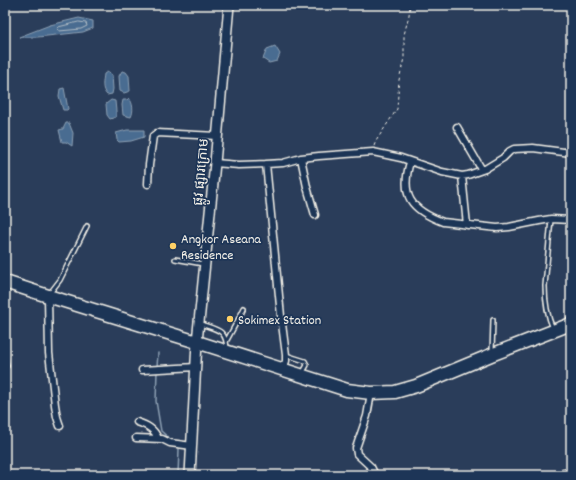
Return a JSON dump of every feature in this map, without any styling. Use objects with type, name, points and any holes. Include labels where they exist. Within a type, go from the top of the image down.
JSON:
[{"type":"highway","points":[[5,282],[197,342],[227,346],[283,369],[347,390],[371,393],[395,392],[416,386],[571,324]]},
{"type":"main road","name":"ផ្លូវ ផ្សារក្រោម","points":[[190,475],[197,342],[229,5]]},
{"type":"street","points":[[457,127],[482,170]]},
{"type":"street","points":[[148,184],[153,136],[157,133],[217,136]]},
{"type":"street","points":[[215,163],[239,165],[266,164],[301,158],[373,152],[401,158],[442,172],[462,176],[482,170],[503,158],[514,148],[533,148],[571,153]]},
{"type":"street","points":[[301,158],[315,215]]},
{"type":"street","points":[[410,162],[407,192],[411,202],[421,211],[443,222],[503,228],[538,221],[571,220]]},
{"type":"street","points":[[266,164],[286,356],[283,369]]},
{"type":"street","points":[[462,176],[467,225]]},
{"type":"street","points":[[48,296],[50,359],[55,405],[60,426]]},
{"type":"street","points":[[142,370],[196,367]]},
{"type":"street","points":[[371,393],[367,416],[356,448],[357,454],[371,467],[375,475]]},
{"type":"street","points":[[137,422],[146,425],[157,434],[158,438]]},
{"type":"street","points":[[136,438],[158,438],[170,443],[192,446]]},
{"type":"street","points":[[553,475],[571,472]]},
{"type":"lane","points":[[551,220],[545,295],[548,318],[554,330]]},
{"type":"lane","points":[[48,296],[60,280],[87,226]]},
{"type":"lane","points":[[175,259],[205,265]]},
{"type":"lane","points":[[227,346],[244,308]]},
{"type":"lane","points":[[491,355],[493,320]]},
{"type":"lane","points":[[199,324],[222,332],[227,346]]},
{"type":"lane","points":[[286,356],[305,361],[306,365],[302,375]]},
{"type":"lane","points":[[5,357],[6,366]]},
{"type":"lane","points":[[375,475],[384,475]]},
{"type":"path","points":[[373,152],[376,141],[396,109],[399,80],[404,58],[404,35],[410,5]]},
{"type":"water","points":[[79,18],[93,21],[93,28],[83,32],[38,37],[19,37],[50,25]]},
{"type":"water","points":[[275,46],[280,54],[277,61],[269,63],[263,59],[267,49]]},
{"type":"water","points":[[122,71],[126,72],[129,76],[130,91],[124,93],[120,91],[119,76]]},
{"type":"water","points":[[107,72],[112,75],[113,89],[112,94],[107,95],[103,85],[104,74]]},
{"type":"water","points":[[64,88],[67,110],[63,110],[59,96],[60,89]]},
{"type":"water","points":[[129,98],[133,107],[131,117],[123,115],[123,100],[127,100]]},
{"type":"water","points":[[111,100],[115,101],[116,117],[110,119],[107,115],[106,104]]},
{"type":"water","points":[[66,123],[69,123],[73,133],[72,146],[66,142],[62,142],[59,130],[63,129]]},
{"type":"water","points":[[127,130],[144,130],[144,137],[131,141],[119,142],[117,140],[116,133]]},
{"type":"waterway","points":[[157,367],[158,353]]},
{"type":"waterway","points":[[157,371],[156,401],[161,431],[171,440]]},
{"type":"waterway","points":[[176,446],[179,449],[178,475]]},
{"type":"place","name":"Angkor Aseana Residence","points":[[173,246]]},
{"type":"place","name":"Sokimex Station","points":[[230,319]]}]
